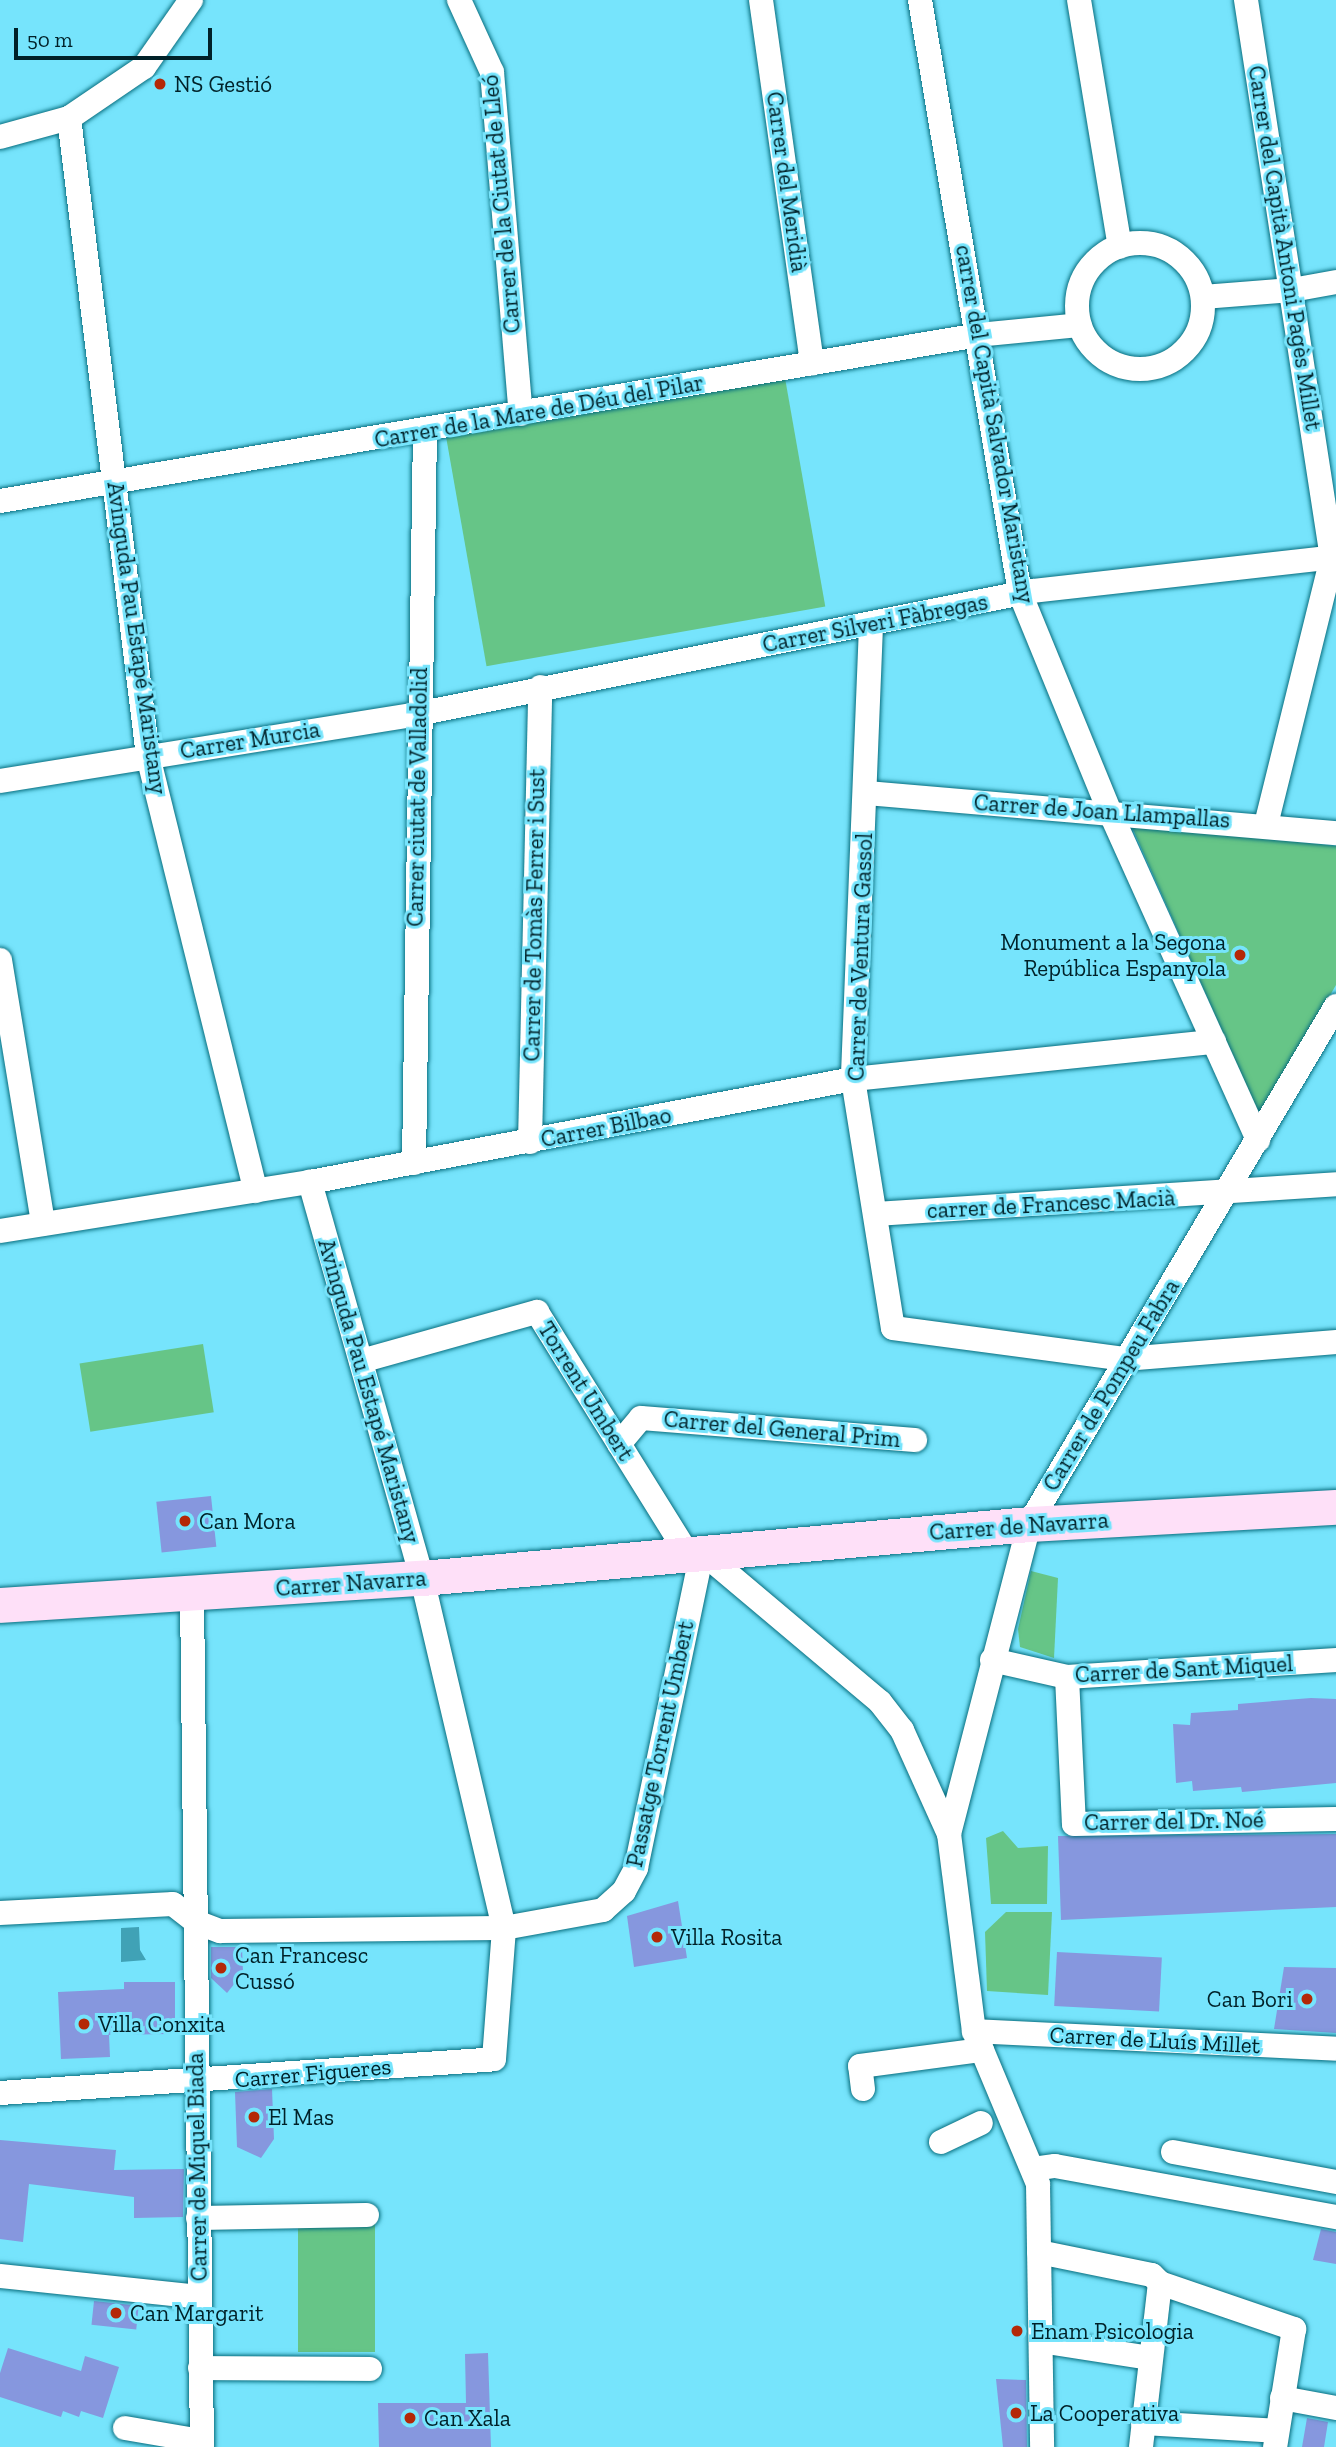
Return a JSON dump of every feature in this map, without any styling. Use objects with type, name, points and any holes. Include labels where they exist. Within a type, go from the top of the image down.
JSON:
[{"type":"street","points":[[0,137],[69,118],[144,66],[191,0]]},
{"type":"street","name":"Carrer de la Ciutat de Lleó","points":[[459,0],[492,72],[521,415]]},
{"type":"street","name":"Carrer del Meridià","points":[[761,0],[812,363]]},
{"type":"street","name":"carrer del Capità Salvador Maristany","points":[[920,0],[1020,593],[1110,812],[1258,1140]]},
{"type":"street","points":[[1079,0],[1120,247]]},
{"type":"street","name":"Carrer del Capità Antoni Pagès Millet","points":[[1246,0],[1334,558],[1266,824]]},
{"type":"street","name":"Avinguda Pau Estapé Maristany","points":[[69,118],[148,756],[256,1191]]},
{"type":"street","points":[[1142,243],[1164,247],[1183,258],[1196,276],[1203,297],[1200,329],[1188,348],[1171,362],[1150,369],[1119,366],[1100,355],[1080,325],[1080,285],[1091,266],[1120,247],[1142,243]]},
{"type":"street","points":[[1203,297],[1292,290],[1336,282]]},
{"type":"street","name":"Carrer de la Mare de Déu del Pilar","points":[[0,501],[425,432],[978,335],[1080,325]]},
{"type":"street","name":"Carrer ciutat de Valladolid","points":[[414,1163],[417,714],[425,432]]},
{"type":"street","name":"Carrer Silveri Fàbregas","points":[[417,714],[540,687],[871,626],[1020,593],[1334,558]]},
{"type":"street","name":"Carrer de Ventura Gassol","points":[[871,626],[867,793],[853,1079],[893,1328],[1124,1359]]},
{"type":"street","name":"Carrer de Tomàs Ferrer i Sust","points":[[530,1142],[540,687]]},
{"type":"street","name":"Carrer Murcia","points":[[0,781],[417,714]]},
{"type":"street","name":"Carrer de Joan Llampallas","points":[[867,793],[1266,824],[1336,834]]},
{"type":"street","points":[[0,960],[43,1224]]},
{"type":"street","name":"Carrer de Pompeu Fabra","points":[[949,1834],[1029,1524],[1124,1359],[1227,1194],[1336,1006]]},
{"type":"street","name":"Carrer Bilbao","points":[[0,1231],[310,1182],[853,1079],[1214,1042]]},
{"type":"street","name":"Avinguda Pau Estapé Maristany","points":[[310,1182],[422,1578],[505,1928]]},
{"type":"street","name":"carrer de Francesc Macià","points":[[876,1214],[1227,1194],[1336,1184]]},
{"type":"street","name":"Torrent Umbert","points":[[361,1361],[537,1312],[620,1444],[694,1553],[880,1702],[902,1730],[949,1834]]},
{"type":"street","points":[[1124,1359],[1336,1342]]},
{"type":"street","name":"Carrer del General Prim","points":[[620,1444],[641,1418],[915,1440]]},
{"type":"street","name":"Carrer de Navarra","points":[[694,1553],[1029,1524],[1336,1507]]},
{"type":"street","name":"Carrer Navarra","points":[[0,1605],[422,1578],[694,1553]]},
{"type":"street","name":"Passatge Torrent Umbert","points":[[0,1913],[173,1904],[196,1922],[220,1931],[505,1928],[603,1910],[624,1891],[636,1868],[694,1553]]},
{"type":"street","name":"Carrer de Miquel Biada","points":[[192,1594],[195,2083],[202,2444]]},
{"type":"street","name":"Carrer de Sant Miquel","points":[[992,1660],[1067,1677],[1336,1660]]},
{"type":"street","name":"Carrer del Dr. Noé","points":[[1067,1677],[1074,1824],[1336,1819]]},
{"type":"street","points":[[949,1834],[978,2041],[1038,2184],[1042,2447]]},
{"type":"street","name":"Carrer Figueres","points":[[0,2093],[195,2083],[494,2059],[505,1928]]},
{"type":"street","name":"Carrer de Lluís Millet","points":[[863,2089],[860,2066],[978,2041],[1336,2049]]},
{"type":"street","points":[[941,2142],[981,2123]]},
{"type":"street","points":[[1173,2152],[1336,2182]]},
{"type":"street","points":[[1032,2169],[1055,2166],[1336,2217]]},
{"type":"street","points":[[198,2218],[367,2214]]},
{"type":"street","points":[[1039,2252],[1152,2275],[1160,2283],[1294,2329],[1275,2439],[1142,2435],[1160,2283]]},
{"type":"street","points":[[0,2276],[199,2297]]},
{"type":"street","points":[[1053,2343],[1143,2357]]},
{"type":"street","points":[[201,2368],[370,2369]]},
{"type":"street","points":[[1282,2398],[1336,2408]]},
{"type":"street","points":[[125,2428],[202,2444]]},
{"type":"green space","points":[[785,378],[825,606],[487,666],[446,438]]},
{"type":"green space","points":[[1131,825],[1336,846],[1336,985],[1260,1116]]},
{"type":"green space","points":[[203,1344],[214,1412],[90,1432],[80,1364]]},
{"type":"green space","points":[[1031,1571],[1058,1578],[1054,1658],[1020,1647],[1018,1629]]},
{"type":"green space","points":[[1003,1831],[1018,1848],[1048,1846],[1047,1904],[991,1904],[986,1838]]},
{"type":"green space","points":[[1006,1912],[1052,1912],[1048,1995],[987,1991],[985,1932]]},
{"type":"green space","points":[[298,2220],[375,2220],[375,2352],[298,2352]]},
{"type":"water","points":[[139,1927],[140,1950],[146,1960],[121,1962],[121,1928]]},
{"type":"building","name":"Can Mora","points":[[211,1496],[216,1547],[162,1552],[156,1502]]},
{"type":"building","points":[[1311,1698],[1336,1699],[1336,1783],[1242,1792],[1241,1787],[1193,1791],[1192,1781],[1176,1783],[1173,1724],[1190,1725],[1191,1713],[1238,1710],[1238,1704]]},
{"type":"building","points":[[1336,1834],[1336,1907],[1061,1920],[1058,1836]]},
{"type":"building","name":"Villa Rosita","points":[[678,1901],[687,1958],[634,1967],[627,1916]]},
{"type":"building","name":"Can Francesc Cussó","points":[[211,1947],[242,1947],[243,1973],[227,1993],[211,1978]]},
{"type":"building","points":[[1057,1952],[1162,1957],[1159,2011],[1054,2006]]},
{"type":"building","name":"Can Bori","points":[[1284,1967],[1336,1968],[1336,2033],[1274,2029]]},
{"type":"building","points":[[124,1982],[175,1982],[175,2019],[168,2019],[168,2034],[109,2035],[110,2057],[61,2059],[58,1992],[124,1989]]},
{"type":"building","name":"El Mas","points":[[272,2089],[274,2139],[261,2158],[237,2147],[235,2092]]},
{"type":"building","points":[[0,2140],[116,2150],[114,2170],[184,2169],[183,2217],[134,2218],[134,2197],[29,2184],[23,2242],[0,2239]]},
{"type":"building","points":[[1321,2229],[1336,2232],[1336,2264],[1313,2260]]},
{"type":"building","name":"Can Margarit","points":[[94,2301],[139,2306],[136,2330],[91,2325]]},
{"type":"building","points":[[8,2348],[81,2371],[85,2356],[119,2367],[103,2418],[81,2411],[79,2417],[63,2411],[61,2417],[0,2397],[0,2373]]},
{"type":"building","points":[[488,2353],[491,2447],[379,2447],[378,2403],[466,2403],[465,2354]]},
{"type":"building","name":"La Cooperativa","points":[[996,2379],[1026,2380],[1027,2447],[1003,2447]]},
{"type":"building","points":[[1307,2418],[1328,2422],[1324,2447],[1302,2447]]},
{"type":"place","name":"NS Gestió","points":[[160,84]]},
{"type":"place","name":"Monument a la Segona República Espanyola","points":[[1240,955]]},
{"type":"place","name":"Can Mora","points":[[185,1521]]},
{"type":"place","name":"Villa Rosita","points":[[657,1937]]},
{"type":"place","name":"Can Francesc Cussó","points":[[221,1968]]},
{"type":"place","name":"Can Bori","points":[[1307,1999]]},
{"type":"place","name":"Villa Conxita","points":[[84,2024]]},
{"type":"place","name":"El Mas","points":[[254,2117]]},
{"type":"place","name":"Can Margarit","points":[[116,2313]]},
{"type":"place","name":"Enam Psicologia","points":[[1017,2331]]},
{"type":"place","name":"La Cooperativa","points":[[1016,2413]]},
{"type":"place","name":"Can Xala","points":[[410,2418]]}]
